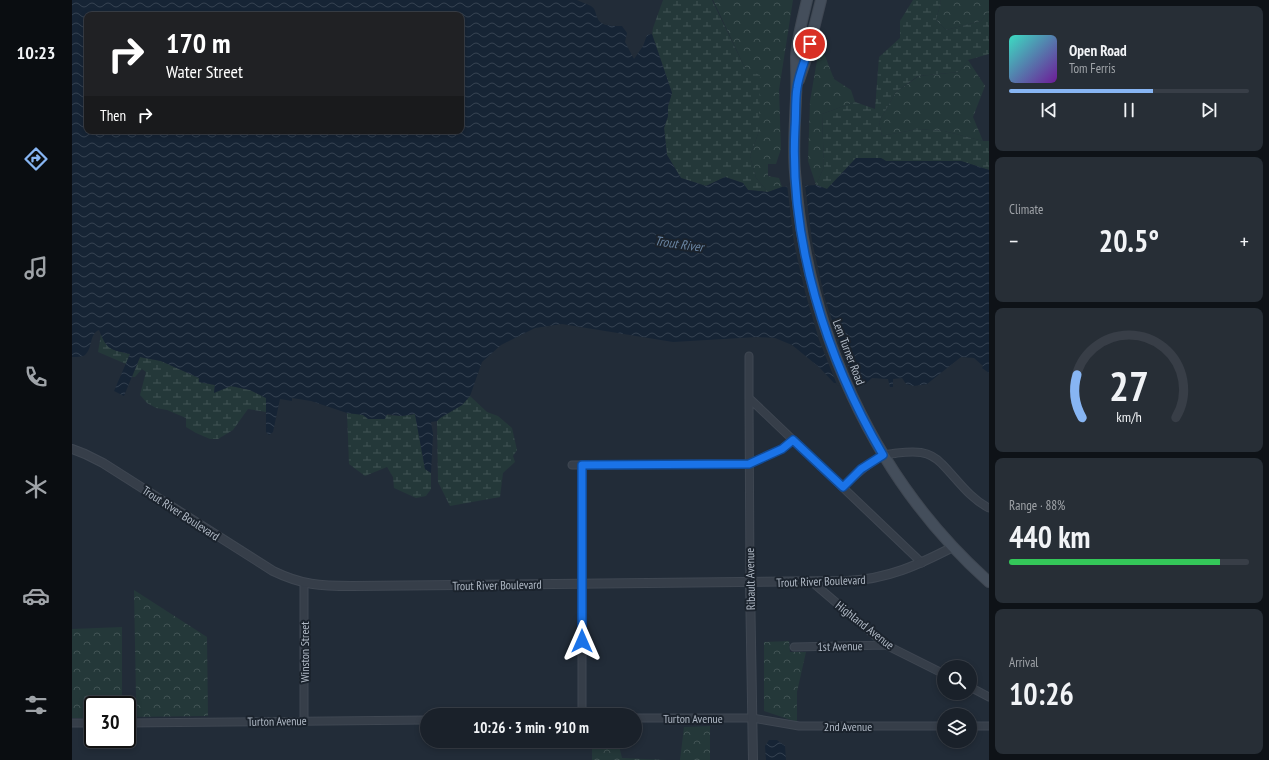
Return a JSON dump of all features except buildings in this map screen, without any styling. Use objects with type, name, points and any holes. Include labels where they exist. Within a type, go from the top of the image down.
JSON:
[{"type":"main road","name":"Lem Turner Road","points":[[807,0],[796,55],[797,87],[794,138],[795,170],[802,232],[808,267],[823,321],[835,356],[851,394],[883,455],[922,510],[954,548],[989,582]]},
{"type":"main road","name":"Lem Turner Road","points":[[797,87],[807,56],[821,0]]},
{"type":"street","name":"Ribault Avenue","points":[[749,356],[750,583],[753,760]]},
{"type":"street","points":[[749,398],[922,563]]},
{"type":"street","points":[[572,465],[749,464],[782,449],[793,440]]},
{"type":"street","name":"Trout River Boulevard","points":[[72,449],[103,463],[273,571],[286,578],[323,586],[750,583],[867,580],[887,576],[922,563],[954,548]]},
{"type":"street","points":[[843,487],[861,469],[883,455],[913,451],[920,452],[929,454],[942,463],[969,493],[982,505],[989,508]]},
{"type":"street","points":[[582,465],[582,708]]},
{"type":"street","name":"Highland Avenue","points":[[812,582],[886,645],[937,670]]},
{"type":"street","name":"Winston Street","points":[[304,583],[304,721]]},
{"type":"street","name":"1st Avenue","points":[[794,647],[886,645]]},
{"type":"street","points":[[977,691],[989,697]]},
{"type":"street","name":"Turton Avenue","points":[[642,718],[752,718]]},
{"type":"street","name":"2nd Avenue","points":[[752,718],[799,726],[937,726]]},
{"type":"street","name":"Turton Avenue","points":[[136,723],[420,720]]},
{"type":"street","points":[[72,723],[84,723]]},
{"type":"street","points":[[977,726],[989,726]]},
{"type":"green space","points":[[663,0],[712,0],[746,70],[760,75],[759,131],[750,156],[756,178],[768,192],[748,190],[743,183],[725,177],[706,186],[681,178],[667,155],[664,128],[668,116],[668,106],[672,93],[652,34]]},
{"type":"green space","points":[[713,0],[793,0],[779,90],[781,149],[776,164],[768,164],[768,176],[779,178],[782,187],[768,192],[756,178],[750,156],[759,131],[746,70]]},
{"type":"green space","points":[[913,0],[940,0],[941,2],[936,20],[946,30],[981,21],[989,10],[989,54],[968,60],[959,72],[918,76],[896,92],[879,122],[882,136],[918,129],[944,131],[983,141],[989,141],[989,170],[961,161],[886,161],[881,158],[856,158],[827,189],[816,185],[824,167],[822,114],[855,102],[875,109],[879,57],[900,38],[900,21]]},
{"type":"green space","points":[[940,0],[989,0],[989,10],[981,21],[946,30],[936,20],[941,2]]},
{"type":"green space","points":[[820,43],[834,79],[851,90],[855,102],[822,114],[824,167],[816,185],[808,161],[810,101]]},
{"type":"green space","points":[[968,60],[985,86],[973,117],[983,141],[944,131],[918,129],[882,136],[879,122],[896,92],[919,76],[959,72]]},
{"type":"green space","points":[[101,334],[109,347],[130,354],[126,364],[98,352]]},
{"type":"green space","points":[[140,357],[161,361],[199,378],[200,382],[215,385],[214,392],[231,386],[250,390],[266,398],[266,412],[248,409],[233,430],[218,439],[210,439],[196,433],[186,427],[186,418],[167,410],[156,408],[147,403],[140,395],[146,372],[142,369],[135,377],[132,377]]},
{"type":"green space","points":[[470,396],[487,412],[498,416],[512,428],[517,450],[513,456],[515,462],[503,473],[500,497],[450,506],[438,482],[437,421],[462,405]]},
{"type":"green space","points":[[347,413],[402,416],[415,414],[425,469],[431,473],[431,489],[426,496],[416,498],[394,488],[393,477],[387,467],[365,476],[349,464]]},
{"type":"green space","points":[[134,590],[207,637],[208,716],[136,717]]},
{"type":"green space","points":[[122,627],[122,696],[84,696],[84,718],[72,718],[72,629]]},
{"type":"green space","points":[[789,641],[790,652],[806,652],[797,692],[797,722],[764,711],[764,642]]},
{"type":"green space","points":[[710,726],[710,760],[680,760],[684,727]]},
{"type":"green space","points":[[592,748],[620,748],[622,758],[667,760],[592,760]]},
{"type":"water","name":"Trout River","points":[[72,0],[577,0],[593,7],[596,16],[601,23],[622,26],[627,33],[625,42],[634,59],[643,46],[647,35],[652,34],[672,93],[668,106],[668,116],[664,128],[667,155],[681,178],[706,186],[725,177],[743,183],[748,190],[768,192],[782,187],[816,185],[827,189],[856,158],[881,158],[886,161],[961,161],[989,170],[989,373],[982,368],[983,366],[974,358],[961,357],[927,384],[914,386],[906,384],[902,378],[893,379],[893,387],[890,387],[888,379],[872,378],[864,385],[834,383],[819,367],[792,345],[775,338],[757,337],[673,342],[562,324],[535,328],[501,345],[482,362],[470,396],[462,405],[437,421],[431,422],[433,434],[431,473],[425,469],[415,414],[402,416],[387,414],[385,419],[368,419],[363,415],[347,413],[311,401],[292,398],[292,401],[280,399],[273,432],[269,435],[266,432],[266,398],[250,390],[231,386],[214,393],[215,385],[199,382],[199,378],[161,361],[140,357],[124,396],[114,391],[130,354],[110,348],[104,341],[99,330],[92,338],[89,349],[85,355],[81,357],[72,357]]},
{"type":"water","points":[[769,740],[777,740],[785,746],[786,760],[766,760],[765,746]]},
{"type":"pier","points":[[805,184],[812,241],[825,299],[857,387],[837,385],[819,340],[805,292],[794,244],[787,185]]},
{"type":"route","points":[[582,641],[582,465],[749,464],[782,449],[793,440],[843,487],[861,469],[883,455],[851,394],[835,356],[816,299],[808,267],[798,202],[794,138],[797,87],[810,44]]}]
